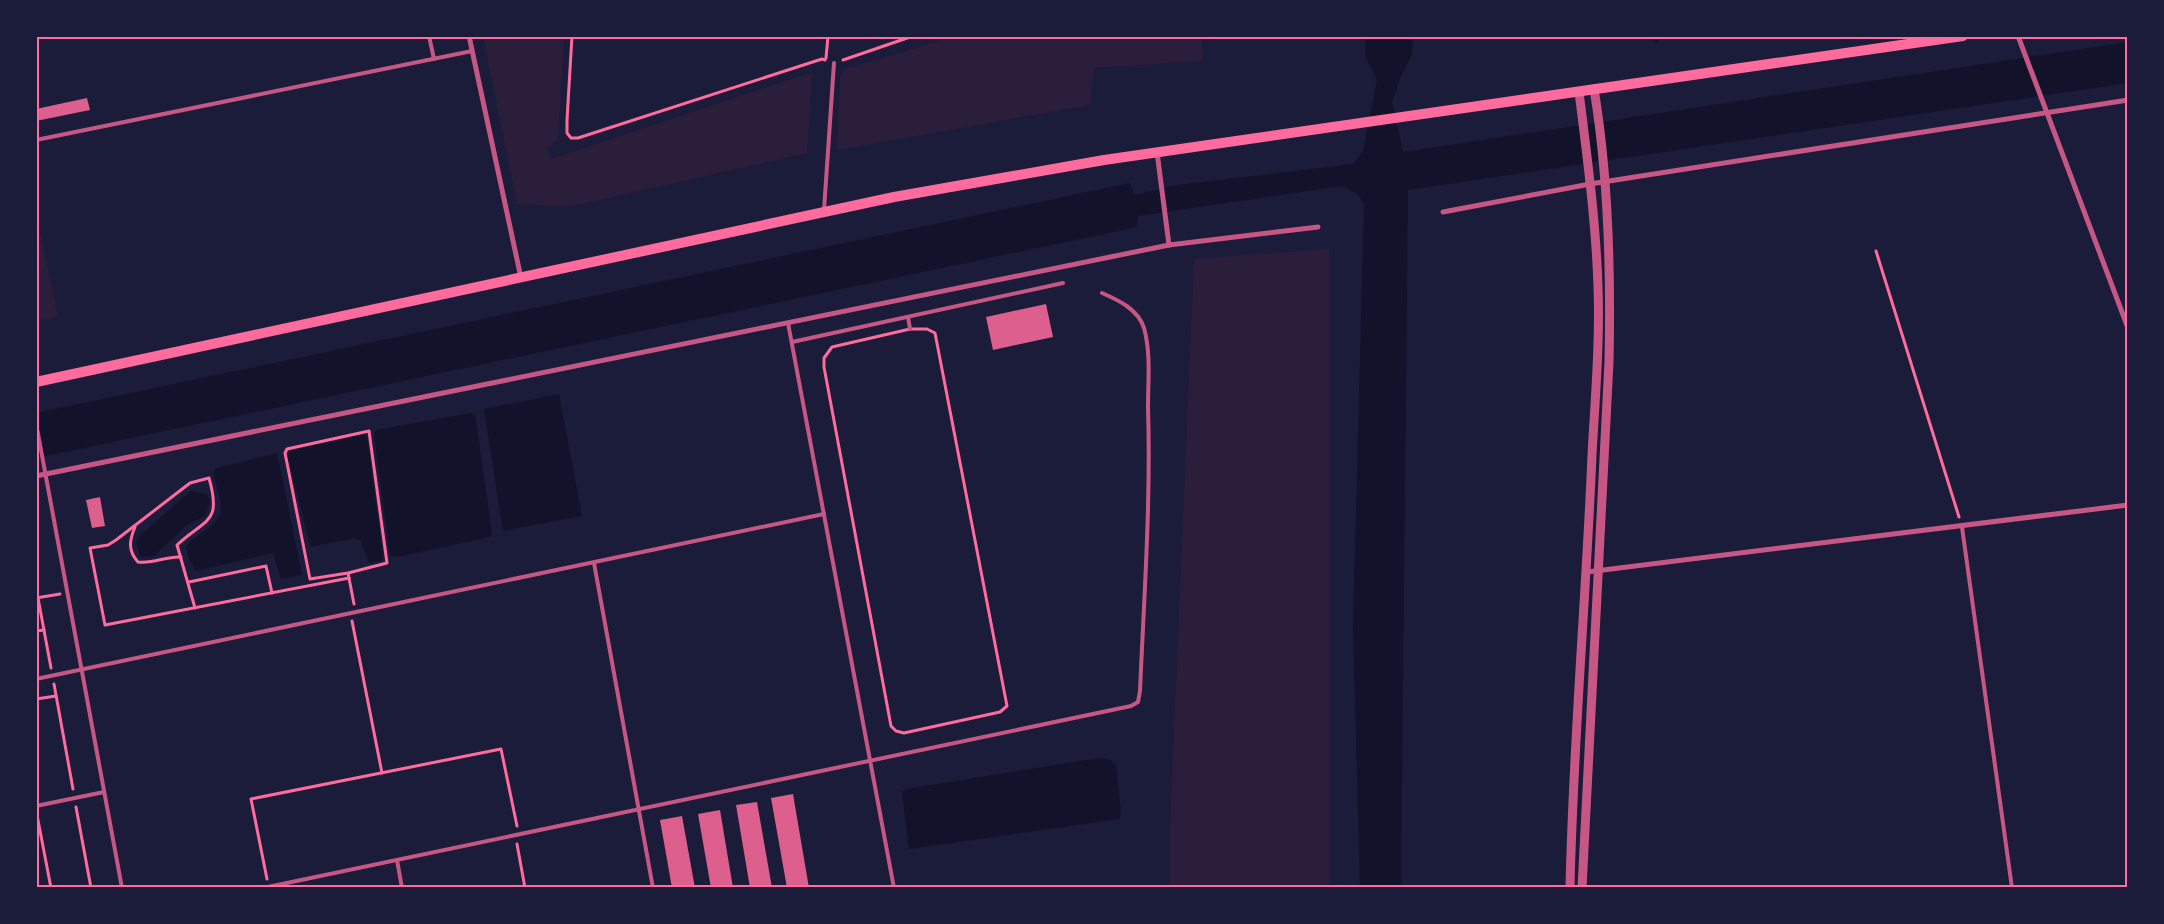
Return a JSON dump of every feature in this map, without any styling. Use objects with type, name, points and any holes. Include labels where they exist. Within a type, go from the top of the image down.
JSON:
[{"type":"main road","points":[[36,382],[904,195],[1157,152],[1963,36]]},
{"type":"street","points":[[469,36],[522,278]]},
{"type":"street","points":[[2018,36],[2128,328]]},
{"type":"street","points":[[1582,888],[1611,287],[1604,171],[1594,89]]},
{"type":"street","points":[[1570,888],[1572,795],[1587,572],[1597,364],[1598,287],[1589,173],[1579,92]]},
{"type":"street","points":[[1443,212],[1590,184],[2128,100]]},
{"type":"street","points":[[1157,152],[1169,245]]},
{"type":"street","points":[[36,476],[1169,245],[1318,227]]},
{"type":"street","points":[[1587,572],[2128,505]]},
{"type":"lane","points":[[429,36],[434,59]]},
{"type":"lane","points":[[36,140],[472,51]]},
{"type":"lane","points":[[824,212],[834,63]]},
{"type":"lane","points":[[792,342],[1063,283]]},
{"type":"lane","points":[[263,888],[1131,706],[1138,702],[1150,447],[1147,351],[1143,327],[1135,314],[1122,302],[1102,292]]},
{"type":"lane","points":[[908,317],[910,329]]},
{"type":"lane","points":[[788,323],[894,888]]},
{"type":"lane","points":[[36,423],[122,888]]},
{"type":"lane","points":[[36,679],[824,514]]},
{"type":"lane","points":[[1962,527],[2012,888]]},
{"type":"lane","points":[[594,563],[653,888]]},
{"type":"lane","points":[[36,806],[104,792]]},
{"type":"lane","points":[[397,860],[402,888]]},
{"type":"path","points":[[572,36],[567,120],[567,133],[571,138],[578,138],[822,59],[834,63],[913,36]]},
{"type":"path","points":[[826,61],[828,36]]},
{"type":"path","points":[[1876,251],[1962,527]]},
{"type":"path","points":[[910,329],[926,329],[935,332],[1007,706],[1000,712],[904,733],[896,731],[891,726],[824,367],[824,358],[832,347],[910,329]]},
{"type":"path","points":[[369,431],[387,563],[348,573],[310,579],[285,453],[287,449],[369,431]]},
{"type":"path","points":[[195,608],[177,545],[207,522],[214,510],[210,478],[190,483],[108,545],[90,548],[104,625],[195,608],[349,578]]},
{"type":"path","points":[[136,525],[130,538],[130,550],[138,562],[151,563],[173,556],[181,557]]},
{"type":"path","points":[[188,582],[266,566],[272,593]]},
{"type":"path","points":[[348,573],[356,612]]},
{"type":"path","points":[[68,592],[37,598],[91,888]]},
{"type":"path","points":[[350,613],[382,772]]},
{"type":"path","points":[[36,631],[44,630]]},
{"type":"path","points":[[36,699],[56,696]]},
{"type":"path","points":[[268,887],[251,799],[501,749],[525,888]]},
{"type":"path","points":[[36,813],[51,888]]},
{"type":"shaded area","points":[[483,36],[564,36],[558,139],[547,149],[551,159],[812,72],[807,153],[576,205],[558,207],[517,204]]},
{"type":"shaded area","points":[[956,36],[1203,36],[1201,61],[1094,68],[1089,105],[837,150],[840,78],[843,70]]},
{"type":"shaded area","points":[[1366,36],[1413,36],[1412,55],[1400,79],[1392,102],[1403,152],[2128,42],[2128,83],[1408,190],[1401,888],[1360,888],[1353,626],[1364,203],[1357,194],[1342,186],[1138,216],[1137,227],[36,458],[36,413],[1130,183],[1134,195],[1178,185],[1353,164],[1363,151],[1377,80],[1365,56]]},
{"type":"shaded area","points":[[36,213],[58,317],[36,321]]},
{"type":"shaded area","points":[[1329,249],[1329,888],[1170,888],[1170,828],[1194,259]]},
{"type":"shaded area","points":[[559,394],[582,516],[503,531],[484,409]]},
{"type":"shaded area","points":[[470,413],[475,414],[492,534],[490,537],[396,557],[390,555],[374,434],[376,430]]},
{"type":"shaded area","points":[[363,434],[367,436],[383,556],[382,561],[369,563],[361,541],[355,538],[311,547],[287,455],[293,450]]},
{"type":"shaded area","points":[[277,453],[302,575],[281,579],[273,553],[196,571],[188,557],[186,547],[213,524],[220,513],[221,506],[214,471],[217,468]]},
{"type":"shaded area","points":[[191,491],[207,494],[210,501],[205,516],[187,525],[153,557],[140,556],[136,542],[139,536]]},
{"type":"shaded area","points":[[1099,758],[1111,760],[1116,765],[1121,813],[1119,819],[909,849],[902,792],[906,789]]},
{"type":"building","points":[[87,98],[90,110],[36,121],[36,109]]},
{"type":"building","points":[[1046,304],[1053,337],[993,350],[986,317]]},
{"type":"building","points":[[100,497],[105,526],[92,528],[86,500]]},
{"type":"building","points":[[793,794],[809,888],[787,888],[771,798]]},
{"type":"building","points":[[757,802],[772,888],[750,888],[736,805]]},
{"type":"building","points":[[720,810],[733,888],[711,888],[698,814]]},
{"type":"building","points":[[682,816],[695,888],[672,888],[660,820]]},
{"type":"waterway","points":[[1655,36],[1656,40]]}]
